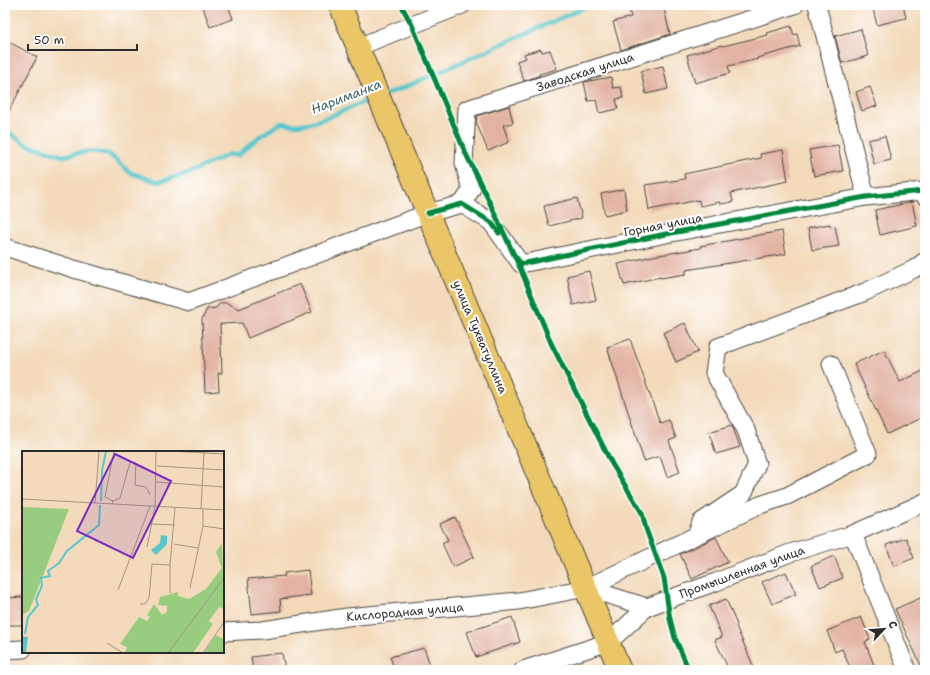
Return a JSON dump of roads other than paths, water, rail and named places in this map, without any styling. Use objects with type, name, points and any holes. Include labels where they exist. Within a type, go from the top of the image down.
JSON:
[{"type":"main road","name":"улица Тухватуллина","points":[[340,5],[620,670]]},
{"type":"street","points":[[361,56],[412,25],[462,5]]},
{"type":"street","name":"Заводская улица","points":[[462,204],[471,190],[464,163],[468,109],[795,5]]},
{"type":"street","points":[[817,5],[866,197]]},
{"type":"street","name":"Горная улица","points":[[462,204],[491,222],[521,264],[666,234],[866,197],[923,191],[925,196]]},
{"type":"street","points":[[5,247],[74,269],[189,302],[428,213],[462,204]]},
{"type":"street","points":[[696,535],[701,522],[743,494],[758,464],[746,430],[714,373],[718,347],[865,292],[914,269],[925,261]]},
{"type":"street","points":[[586,588],[760,505],[787,496],[868,454],[831,364]]},
{"type":"street","name":"Промышленная улица","points":[[523,670],[609,642],[647,607],[790,553],[853,534],[925,502]]},
{"type":"street","points":[[853,534],[907,670]]},
{"type":"street","points":[[586,588],[647,607]]},
{"type":"street","name":"Кислородная улица","points":[[224,632],[263,630],[348,617],[519,601],[586,588]]},
{"type":"street","points":[[5,650],[22,649]]},
{"type":"waterway","name":"Нариманка","points":[[384,95],[590,5]]},
{"type":"waterway","name":"Нариманка","points":[[5,130],[26,144],[63,156],[90,151],[109,154],[131,173],[158,182],[189,173],[230,154],[237,156],[260,136],[281,123],[296,125],[310,123],[329,117],[373,98]]}]
